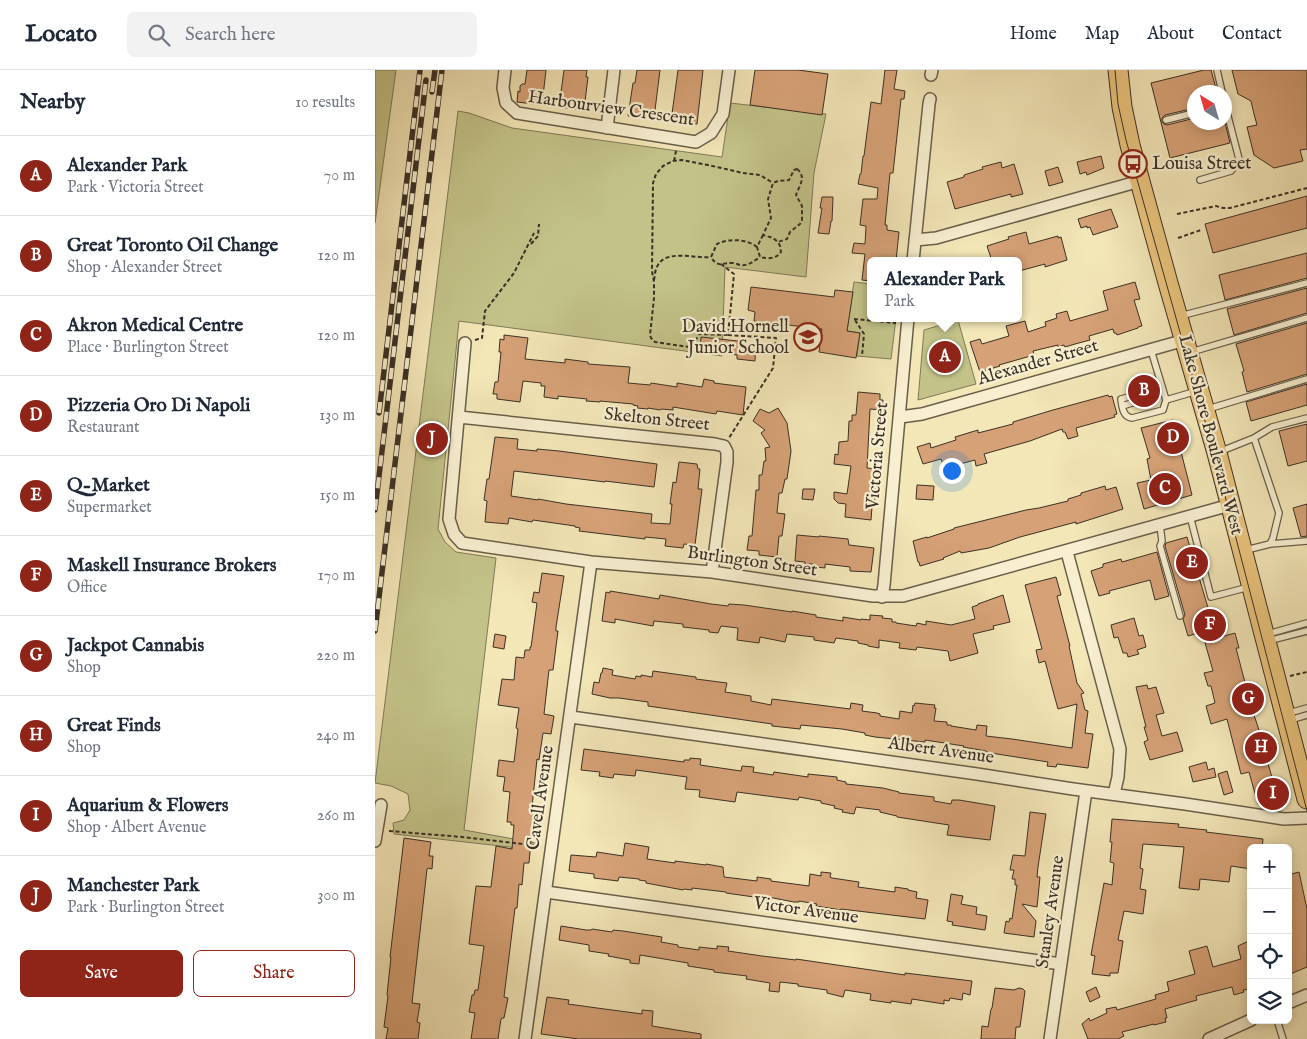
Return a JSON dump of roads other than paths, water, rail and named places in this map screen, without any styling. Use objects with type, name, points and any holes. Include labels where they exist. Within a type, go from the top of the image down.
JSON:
[{"type":"main road","name":"Lake Shore Boulevard West","points":[[1118,70],[1121,107],[1125,126],[1217,453],[1307,799]]},
{"type":"street","name":"Harbourview Crescent","points":[[505,70],[503,88],[507,103],[517,113],[696,142],[711,133],[723,114],[729,70]]},
{"type":"street","points":[[607,128],[614,70]]},
{"type":"street","points":[[913,257],[931,99]]},
{"type":"street","points":[[915,240],[936,238],[1140,181]]},
{"type":"street","name":"Victoria Street","points":[[882,597],[908,322]]},
{"type":"street","name":"Burlington Street","points":[[465,343],[449,519],[454,534],[462,543],[591,562],[712,572],[882,597],[903,596],[1067,552],[1230,505]]},
{"type":"street","name":"Alexander Street","points":[[900,417],[922,414],[1151,350],[1187,346]]},
{"type":"street","name":"Skelton Street","points":[[459,417],[724,446],[727,452],[727,462],[712,572]]},
{"type":"street","points":[[1067,552],[1120,749],[1118,778],[1114,794]]},
{"type":"street","name":"Cavell Avenue","points":[[525,1039],[591,562]]},
{"type":"street","name":"Albert Avenue","points":[[571,717],[1284,819],[1307,818]]},
{"type":"street","name":"Stanley Avenue","points":[[1050,1039],[1086,791]]},
{"type":"street","points":[[376,836],[381,805]]},
{"type":"street","name":"Victor Avenue","points":[[546,892],[1061,964]]},
{"type":"street","points":[[1292,1001],[1307,995]]},
{"type":"street","points":[[1209,1039],[1247,1022]]},
{"type":"lane","points":[[1217,70],[1221,85]]},
{"type":"lane","points":[[1166,120],[1187,115]]},
{"type":"lane","points":[[1200,180],[1231,170],[1239,159],[1232,130]]},
{"type":"lane","points":[[1178,317],[1307,283]]},
{"type":"lane","points":[[1187,346],[1307,318]]},
{"type":"lane","points":[[1140,394],[1121,399],[1128,418],[1163,410],[1164,394],[1151,350]]},
{"type":"lane","points":[[1205,410],[1307,379]]},
{"type":"lane","points":[[1154,390],[1164,394]]},
{"type":"lane","points":[[1156,396],[1199,390]]},
{"type":"lane","points":[[1122,406],[1142,400]]},
{"type":"lane","points":[[1217,453],[1254,438],[1272,427],[1307,418]]},
{"type":"lane","points":[[1254,438],[1279,513],[1270,544]]},
{"type":"lane","points":[[1190,516],[1211,598],[1251,587]]},
{"type":"lane","points":[[1160,525],[1163,541],[1160,546],[1180,616]]},
{"type":"lane","points":[[1242,551],[1270,544],[1307,541]]},
{"type":"lane","points":[[1264,639],[1307,623]]},
{"type":"lane","points":[[1264,639],[1307,631]]},
{"type":"lane","points":[[1285,718],[1307,708]]},
{"type":"lane","points":[[1285,718],[1307,715]]},
{"type":"lane","points":[[1278,1024],[1283,1039]]},
{"type":"tram line","points":[[1115,70],[1118,104],[1126,140],[1212,446],[1307,811]]},
{"type":"railway","points":[[379,413],[420,70]]},
{"type":"railway","points":[[432,92],[435,70]]},
{"type":"railway","points":[[375,631],[442,70]]},
{"type":"railway","points":[[375,510],[426,80]]},
{"type":"place","name":"Louisa Street","points":[[1133,164]]},
{"type":"place","name":"David Hornell Junior School","points":[[808,337]]},
{"type":"place","name":"Alexander Park","points":[[945,357]]},
{"type":"place","name":"Great Toronto Oil Change","points":[[1144,391]]},
{"type":"place","name":"Pizzeria Oro Di Napoli","points":[[1173,438]]},
{"type":"place","name":"Manchester Park","points":[[432,439]]},
{"type":"place","name":"Akron Medical Centre","points":[[1165,489]]},
{"type":"place","name":"Q-Market","points":[[1192,563]]},
{"type":"place","name":"Maskell Insurance Brokers","points":[[1210,625]]},
{"type":"place","name":"Jackpot Cannabis","points":[[1248,699]]},
{"type":"place","name":"Great Finds","points":[[1261,748]]},
{"type":"place","name":"Aquarium & Flowers","points":[[1273,794]]}]
